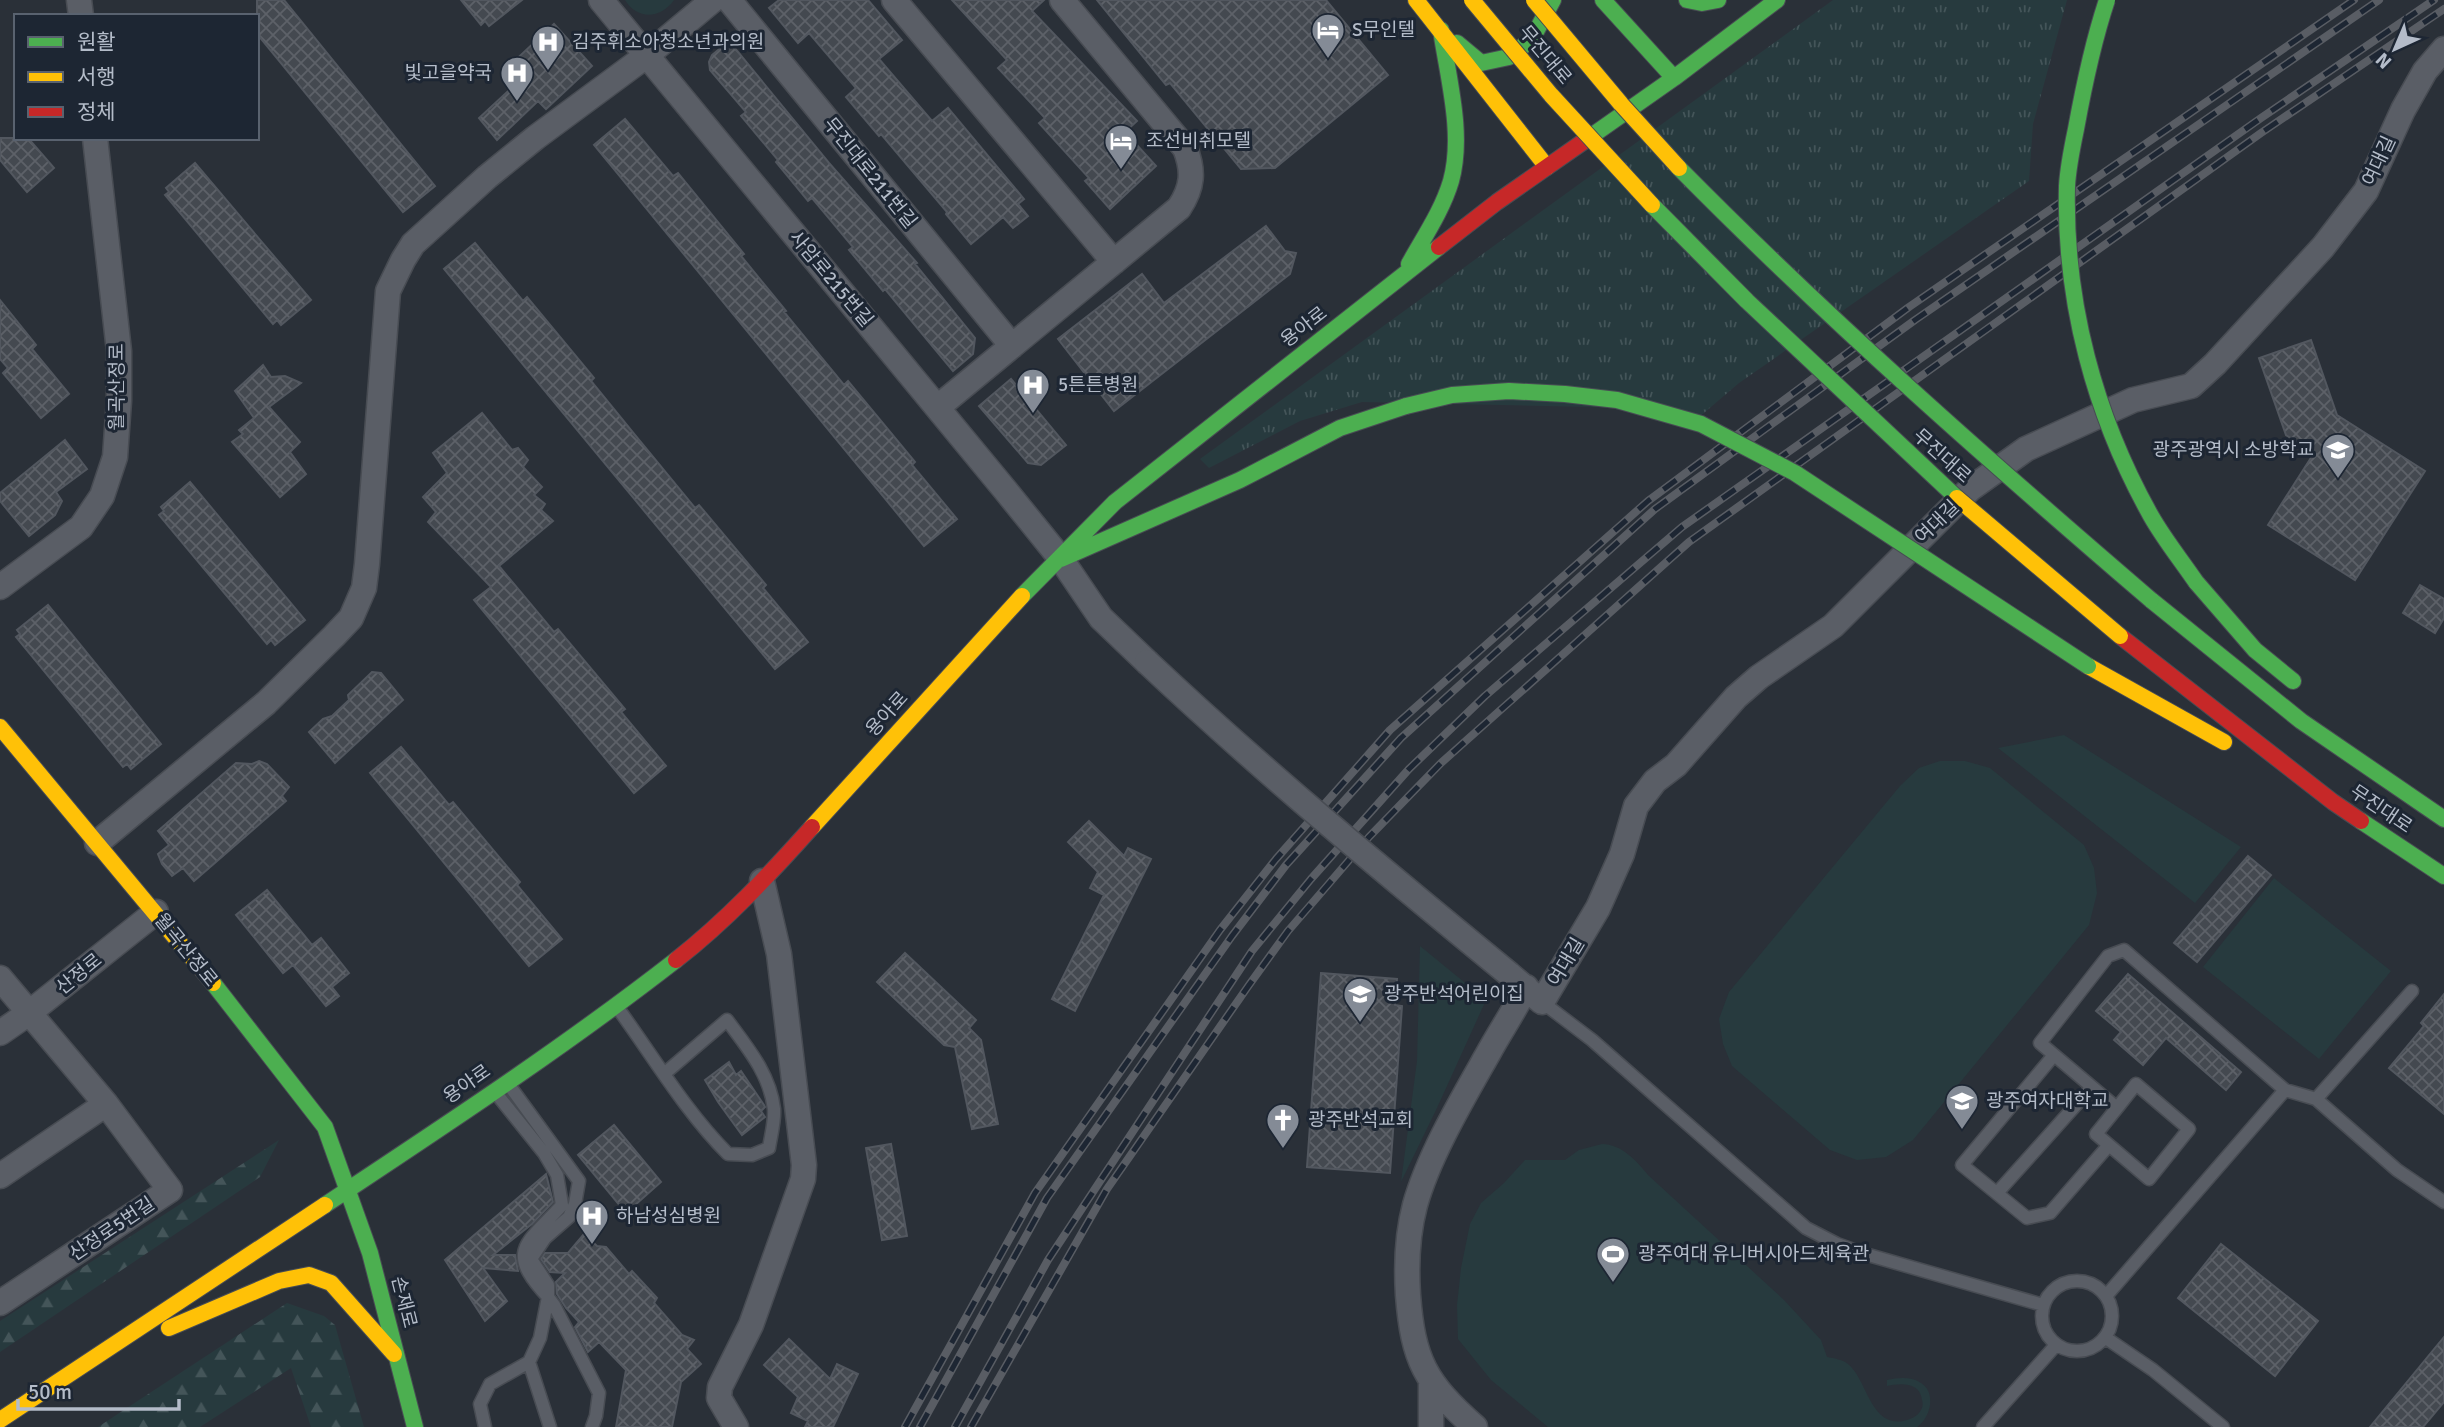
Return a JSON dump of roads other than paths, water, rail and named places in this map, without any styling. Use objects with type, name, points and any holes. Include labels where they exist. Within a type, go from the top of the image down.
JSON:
[{"type":"main road","points":[[1416,0],[1547,167]]},
{"type":"main road","name":"무진대로","points":[[1472,0],[1551,95],[1631,183],[1747,301],[1945,488],[2120,636],[2333,802],[2444,876]]},
{"type":"main road","name":"무진대로","points":[[1534,0],[1674,162],[1820,308],[1974,449],[2151,600],[2301,721],[2444,819]]},
{"type":"main road","points":[[1441,30],[1481,64],[1509,57],[1532,39],[1553,0]]},
{"type":"main road","points":[[1603,0],[1674,78]]},
{"type":"main road","points":[[1687,0],[1703,3],[1718,0]]},
{"type":"main road","name":"용아로","points":[[0,1419],[96,1359],[501,1087],[617,1006],[702,940],[762,881],[1010,609],[1115,502],[1497,202],[1674,78],[1777,0]]},
{"type":"main road","points":[[2106,0],[2084,78],[2067,185],[2071,278],[2079,330],[2098,396],[2118,451],[2152,519],[2196,582],[2255,650],[2306,692]]},
{"type":"main road","points":[[1401,278],[1437,214],[1453,173],[1455,135],[1441,30]]},
{"type":"main road","points":[[1061,559],[1240,480],[1340,428],[1406,405],[1452,395],[1497,391],[1617,400],[1701,424],[1805,480],[2088,666],[2333,802]]},
{"type":"main road","name":"월곡산정로","points":[[0,727],[156,912],[325,1127],[349,1189]]},
{"type":"main road","points":[[2386,759],[2444,810]]},
{"type":"main road","name":"손재로","points":[[349,1189],[370,1253],[415,1427]]},
{"type":"main road","points":[[96,1359],[279,1281],[309,1275],[331,1283],[397,1358]]},
{"type":"street","name":"사암로215번길","points":[[601,0],[1061,559],[1101,618],[1232,742],[1526,988]]},
{"type":"street","points":[[97,843],[266,703],[351,618],[364,588],[367,564],[388,291],[413,244],[535,138],[646,56],[713,0]]},
{"type":"street","name":"무진대로211번길","points":[[729,0],[1012,346]]},
{"type":"street","points":[[894,0],[1114,262]]},
{"type":"street","points":[[938,407],[1179,208],[1188,195],[1192,179],[1191,163],[1185,148],[1062,0]]},
{"type":"street","name":"여대길","points":[[1475,1427],[1431,1382],[1421,1365],[1413,1341],[1407,1260],[1415,1204],[1447,1130],[1526,988],[1598,908],[1622,855],[1636,806],[1656,780],[1676,765],[1736,697],[1759,677],[1833,625],[1970,489],[2026,449],[2133,400],[2191,386],[2215,364],[2323,247],[2365,191],[2403,110],[2425,71],[2444,49]]},
{"type":"street","name":"월곡산정로","points":[[0,587],[80,527],[102,496],[116,457],[119,351],[95,140]]},
{"type":"street","points":[[736,1427],[719,1398],[720,1387],[751,1325],[803,1179],[804,1165],[779,954],[762,881]]},
{"type":"street","name":"산정로","points":[[0,1033],[156,912]]},
{"type":"street","name":"산정로5번길","points":[[0,978],[106,1104],[170,1190],[0,1303]]},
{"type":"street","points":[[0,1176],[106,1104]]},
{"type":"street","points":[[1431,1382],[1431,1427]]},
{"type":"lane","points":[[2117,1108],[2040,1043],[2108,956],[2124,950],[2284,1090],[2316,1099],[2397,1170],[2444,1202]]},
{"type":"lane","points":[[1526,988],[1592,1040],[1806,1228],[1837,1244],[1865,1254],[2043,1305]]},
{"type":"lane","points":[[2316,1099],[2412,991]]},
{"type":"lane","points":[[617,1006],[664,1074],[712,1138],[728,1154],[752,1155],[769,1148],[774,1108],[766,1078],[756,1058],[727,1020],[664,1074]]},
{"type":"lane","points":[[2054,1055],[1962,1165],[2027,1218],[2050,1213],[2109,1145]]},
{"type":"lane","points":[[2136,1084],[2189,1129],[2149,1179],[2096,1134],[2117,1108],[2136,1084]]},
{"type":"lane","points":[[501,1087],[579,1181],[575,1204],[569,1217],[545,1238],[531,1259],[599,1393],[592,1427]]},
{"type":"lane","points":[[485,1427],[480,1404],[490,1384],[529,1362],[540,1338],[545,1290],[522,1257],[525,1246],[562,1205],[557,1175],[501,1087]]},
{"type":"lane","points":[[1997,1193],[2092,1087]]},
{"type":"lane","points":[[2106,1296],[2284,1090]]},
{"type":"lane","points":[[2066,1282],[2088,1283],[2106,1296],[2112,1317],[2106,1338],[2098,1345],[2088,1350],[2066,1350],[2048,1337],[2041,1316],[2043,1305],[2048,1295],[2066,1282]]},
{"type":"lane","points":[[2106,1338],[2153,1370],[2223,1427]]},
{"type":"lane","points":[[1983,1427],[2056,1345]]},
{"type":"lane","points":[[529,1362],[550,1427]]},
{"type":"railway","points":[[905,1427],[1035,1193],[1220,930],[1276,859],[1390,730],[1648,501],[1909,307],[2354,0]]},
{"type":"railway","points":[[920,1427],[1047,1198],[1232,936],[1286,865],[1401,738],[1655,509],[1915,320],[2379,0]]},
{"type":"railway","points":[[955,1427],[1048,1260],[1252,951],[1311,879],[1409,769],[1485,696],[1682,527],[2261,118],[2434,0]]},
{"type":"railway","points":[[971,1427],[1107,1189],[1249,985],[1288,931],[1369,837],[1441,763],[1689,542],[2261,133],[2444,9]]},
{"type":"place","name":"S무인텔","points":[[1328,60]]},
{"type":"place","name":"김주휘소아청소년과의원","points":[[548,72]]},
{"type":"place","name":"빛고을약국","points":[[517,103]]},
{"type":"place","name":"조선비취모텔","points":[[1121,171]]},
{"type":"place","name":"5튼튼병원","points":[[1033,415]]},
{"type":"place","name":"광주광역시 소방학교","points":[[2338,480]]},
{"type":"place","name":"광주반석어린이집","points":[[1360,1024]]},
{"type":"place","name":"광주여자대학교","points":[[1962,1131]]},
{"type":"place","name":"광주반석교회","points":[[1283,1150]]},
{"type":"place","name":"하남성심병원","points":[[592,1246]]},
{"type":"place","name":"광주여대 유니버시아드체육관","points":[[1613,1284]]}]
